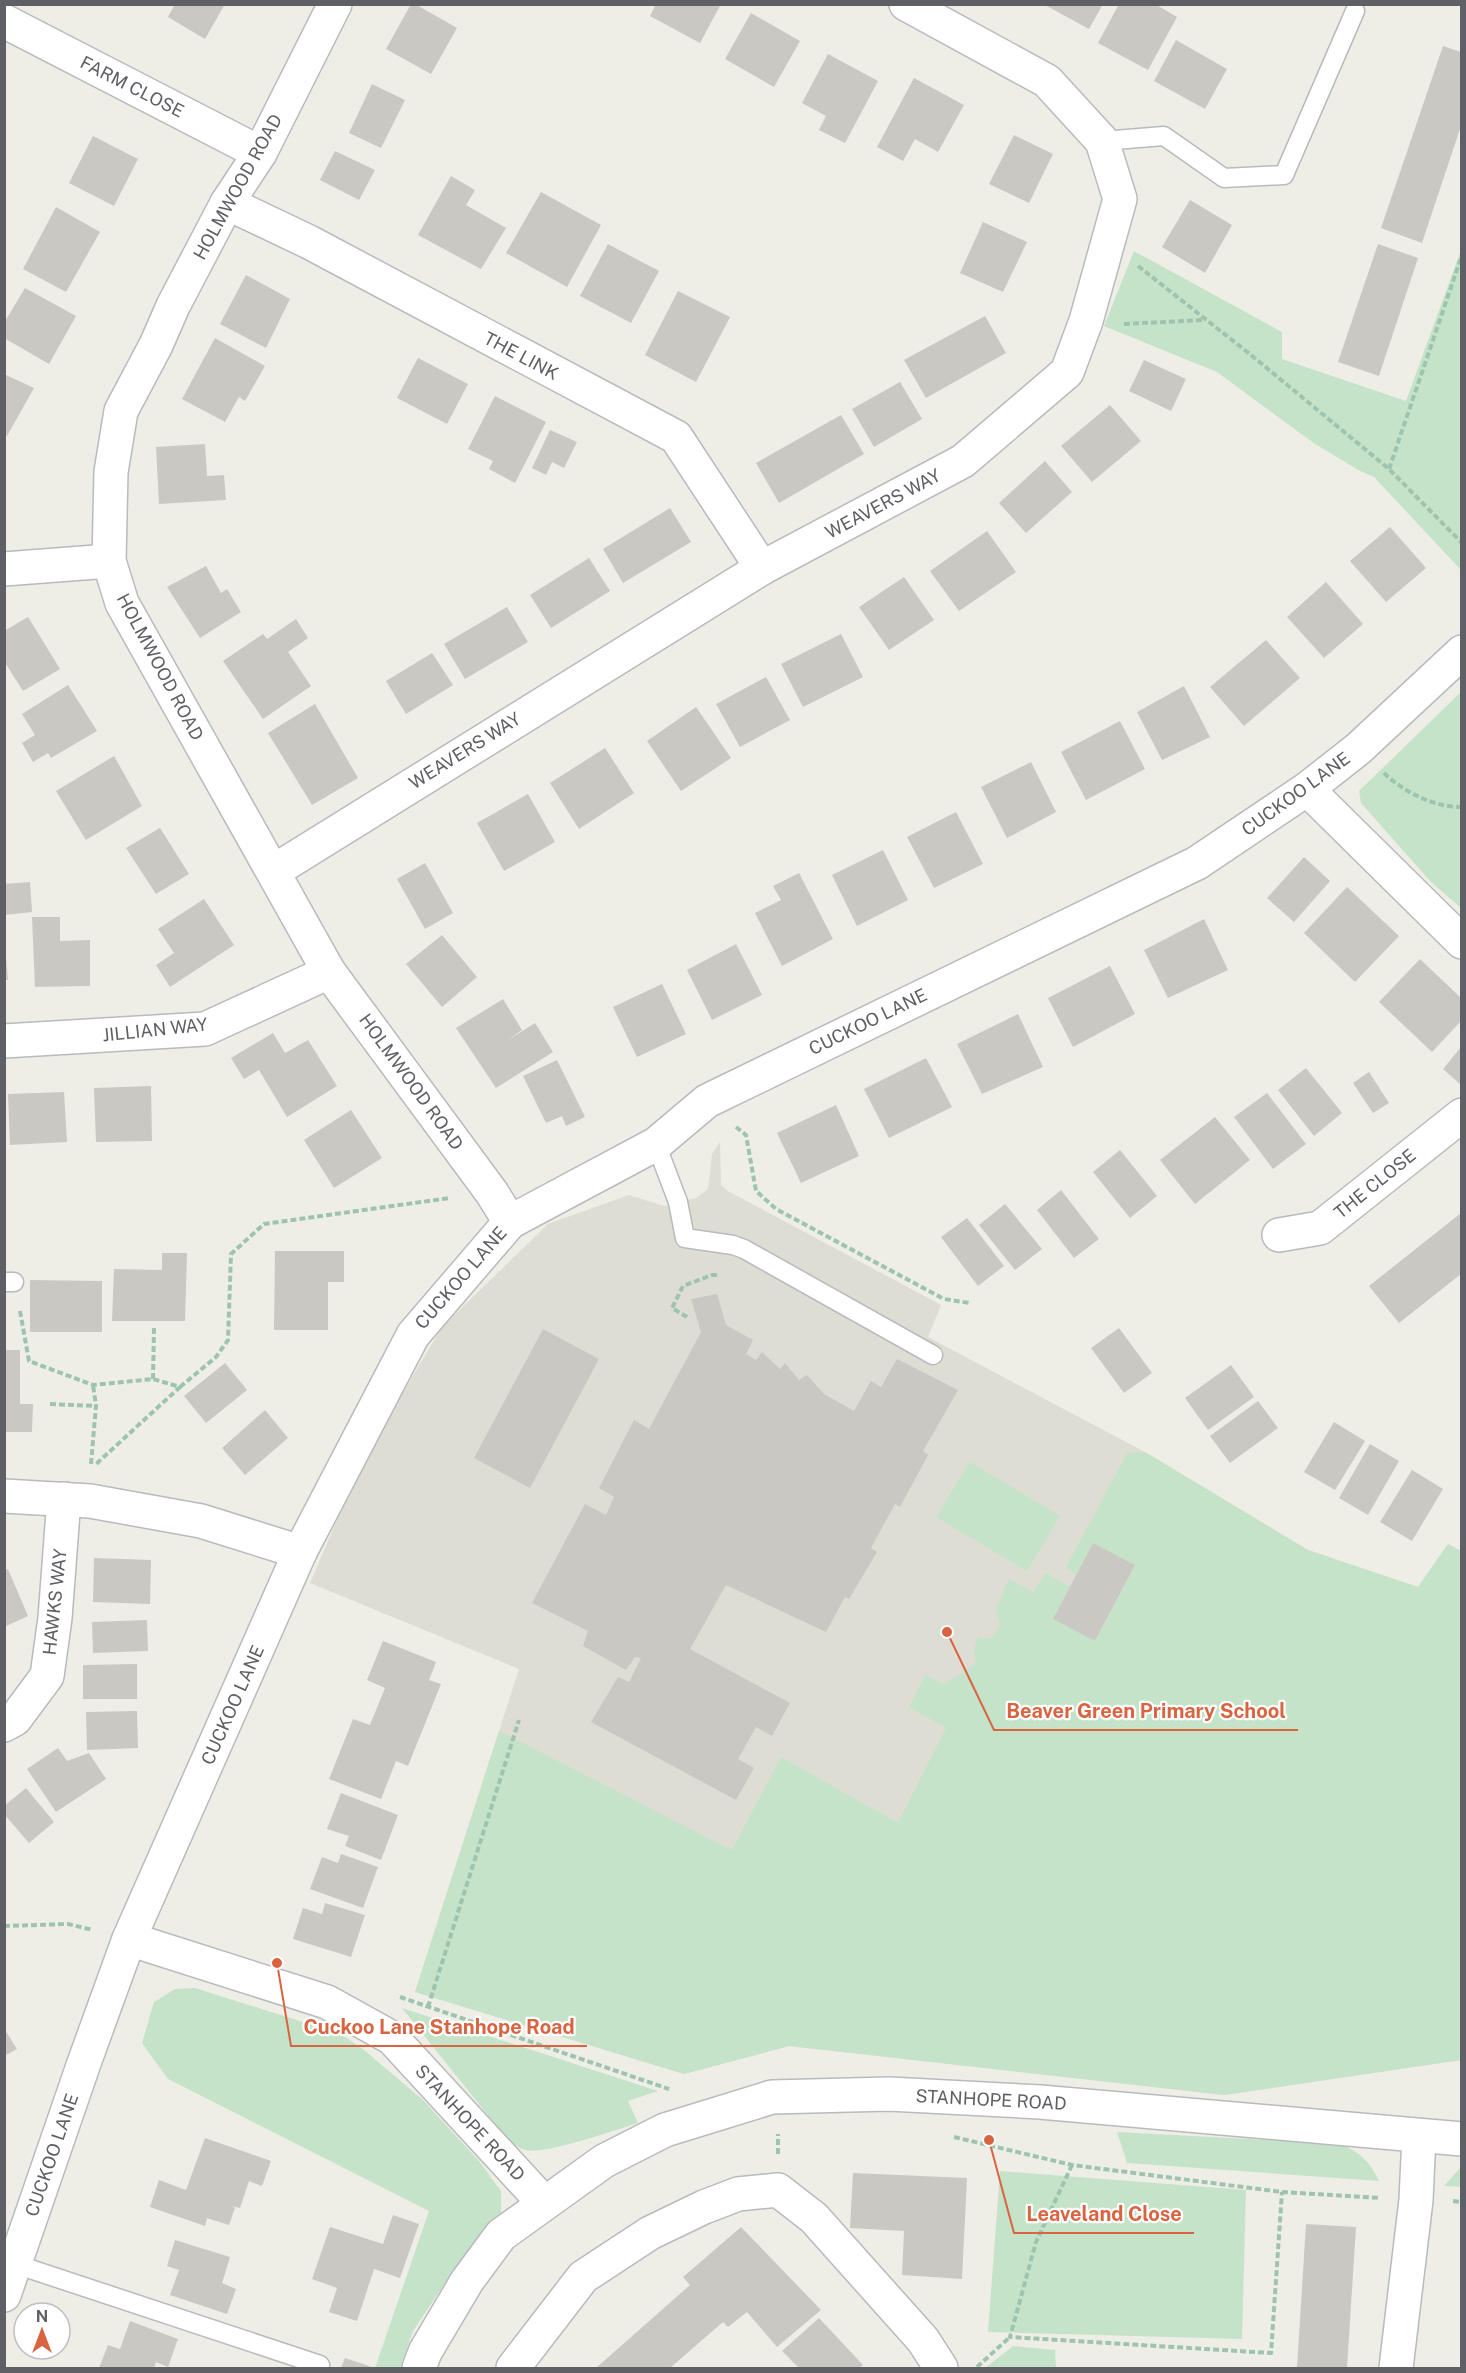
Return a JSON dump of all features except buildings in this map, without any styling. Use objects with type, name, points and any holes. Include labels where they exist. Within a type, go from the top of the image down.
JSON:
[{"type":"street","name":"HOLMWOOD ROAD","points":[[335,4],[260,153],[227,203],[172,306],[156,345],[122,411],[111,472],[109,561],[122,603],[329,972],[492,1193],[510,1222]]},
{"type":"street","name":"WEAVERS WAY","points":[[274,871],[762,568],[963,461],[1067,372],[1086,321],[1120,199],[1102,141],[1047,81],[906,4]]},
{"type":"street","name":"FARM CLOSE","points":[[4,21],[260,153]]},
{"type":"street","name":"THE LINK","points":[[227,203],[309,242],[676,437],[762,568]]},
{"type":"street","points":[[4,569],[109,561]]},
{"type":"street","name":"CUCKOO LANE","points":[[4,2295],[129,1939],[300,1552],[412,1335],[510,1222],[656,1144],[707,1101],[1197,863],[1307,789],[1358,749],[1461,652]]},
{"type":"street","points":[[1307,789],[1461,942]]},
{"type":"street","name":"JILLIAN WAY","points":[[4,1041],[205,1029],[329,972]]},
{"type":"street","name":"THE CLOSE","points":[[1279,1235],[1320,1228],[1461,1115]]},
{"type":"street","points":[[4,1496],[90,1501],[201,1521],[300,1552]]},
{"type":"street","name":"HAWKS WAY","points":[[4,1725],[15,1719],[47,1676],[56,1618],[64,1499]]},
{"type":"street","name":"STANHOPE ROAD","points":[[129,1939],[327,2002],[392,2038],[544,2203]]},
{"type":"street","name":"STANHOPE ROAD","points":[[418,2368],[424,2352],[467,2281],[501,2235],[604,2161],[665,2130],[772,2097],[889,2094],[1040,2102],[1461,2139]]},
{"type":"street","points":[[1396,2368],[1416,2200],[1419,2136]]},
{"type":"street","points":[[513,2368],[583,2277],[650,2233],[704,2207],[738,2194],[778,2190],[822,2227],[923,2340],[941,2368]]},
{"type":"lane","points":[[1102,141],[1164,136],[1224,178],[1284,175],[1355,11]]},
{"type":"lane","points":[[656,1144],[678,1203],[685,1238],[734,1245],[744,1249],[933,1355]]},
{"type":"lane","points":[[15,2264],[320,2365],[318,2368]]},
{"type":"path","points":[[1107,241],[1251,355],[1389,469],[1461,543]]},
{"type":"path","points":[[1389,469],[1461,255]]},
{"type":"path","points":[[1086,321],[1113,324],[1204,320]]},
{"type":"path","points":[[1358,749],[1399,787],[1433,802],[1461,807]]},
{"type":"path","points":[[732,1124],[746,1134],[756,1191],[776,1209],[944,1299],[970,1303]]},
{"type":"path","points":[[93,1385],[96,1406],[90,1470],[216,1357],[228,1340],[231,1254],[264,1224],[492,1193]]},
{"type":"path","points":[[9,1282],[29,1361],[93,1385],[153,1379],[180,1387]]},
{"type":"path","points":[[153,1379],[154,1328]]},
{"type":"path","points":[[51,1404],[96,1406]]},
{"type":"path","points":[[428,2007],[519,1720]]},
{"type":"path","points":[[4,1926],[68,1924],[129,1939]]},
{"type":"path","points":[[396,1996],[672,2091]]},
{"type":"path","points":[[950,2136],[1072,2165],[1282,2192],[1461,2202]]},
{"type":"path","points":[[976,2368],[1010,2337],[1036,2242],[1072,2165]]},
{"type":"path","points":[[1010,2337],[1271,2353],[1282,2192]]},
{"type":"shaded area","points":[[720,1142],[721,1185],[728,1191],[941,1305],[928,1337],[1145,1452],[1308,1550],[1418,1587],[1448,1544],[1461,1551],[1461,2060],[1224,2095],[789,2046],[684,2074],[415,1992],[519,1669],[310,1583],[363,1460],[442,1327],[548,1224],[629,1195],[664,1206],[696,1198],[708,1189],[712,1154]]},
{"type":"green space","points":[[1461,250],[1461,570],[1374,477],[1315,444],[1217,372],[1104,326],[1134,251],[1282,332],[1282,359],[1406,401]]},
{"type":"green space","points":[[1461,692],[1461,908],[1431,882],[1361,803],[1359,791]]},
{"type":"green space","points":[[1145,1452],[1308,1550],[1418,1587],[1448,1544],[1461,1551],[1461,2060],[1224,2095],[789,2046],[684,2074],[415,1992],[499,1731],[732,1850],[781,1757],[898,1823],[946,1728],[909,1707],[926,1674],[944,1685],[976,1663],[974,1649],[978,1637],[990,1639],[1000,1626],[996,1609],[1009,1579],[1033,1592],[1046,1573],[1070,1587],[1053,1619],[1096,1641],[1135,1565],[1093,1543],[1076,1575],[1066,1567],[1127,1453]]},
{"type":"green space","points":[[970,1462],[1060,1516],[1027,1571],[936,1517]]},
{"type":"green space","points":[[195,1988],[341,2034],[364,2050],[423,2100],[479,2161],[501,2191],[501,2217],[445,2283],[413,2331],[400,2368],[375,2368],[429,2211],[168,2079],[142,2043],[154,2002],[175,1989]]},
{"type":"green space","points":[[402,2008],[658,2091],[628,2101],[638,2123],[563,2146],[535,2151],[525,2150],[503,2134]]},
{"type":"green space","points":[[1117,2132],[1340,2144],[1364,2158],[1379,2181],[1127,2163]]},
{"type":"green space","points":[[1461,2167],[1461,2187],[1444,2186]]},
{"type":"green space","points":[[1000,2171],[1246,2190],[1242,2339],[988,2332]]},
{"type":"green space","points":[[1013,2346],[1055,2350],[1056,2368],[985,2368]]},
{"type":"place","name":"Beaver Green Primary School","points":[[947,1632]]},
{"type":"place","name":"Cuckoo Lane Stanhope Road","points":[[277,1963]]},
{"type":"place","name":"Leaveland Close","points":[[989,2140]]}]
